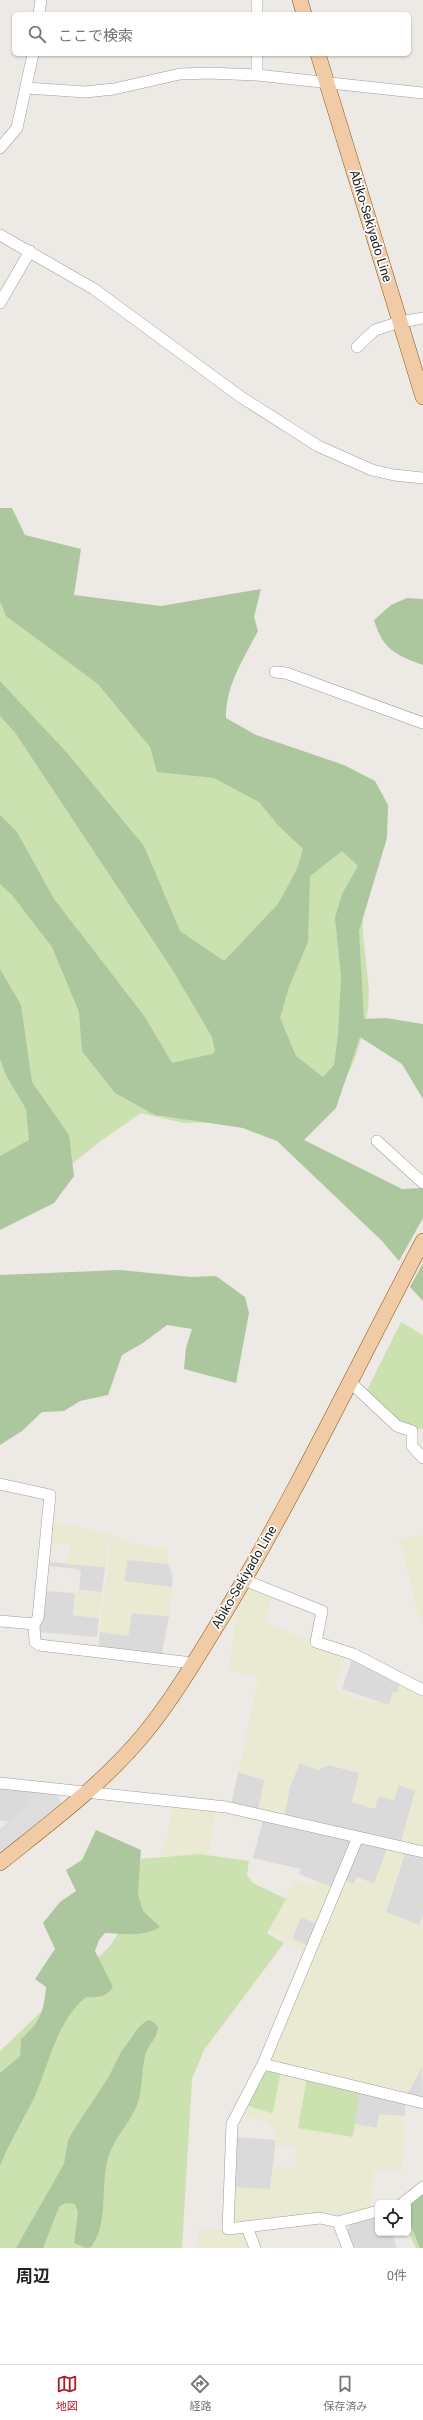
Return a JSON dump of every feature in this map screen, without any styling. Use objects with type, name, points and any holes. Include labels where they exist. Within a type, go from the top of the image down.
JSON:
[{"type":"main road","points":[[300,0],[303,12]]},
{"type":"main road","name":"Abiko-Sekiyado Line","points":[[319,56],[423,398]]},
{"type":"main road","name":"Abiko-Sekiyado Line","points":[[0,1863],[88,1792],[145,1733],[193,1665],[244,1580],[350,1382],[423,1241]]},
{"type":"street","points":[[39,12],[41,0]]},
{"type":"street","points":[[257,0],[257,12]]},
{"type":"street","points":[[0,148],[17,128],[27,88],[33,56]]},
{"type":"street","points":[[257,56],[257,75]]},
{"type":"street","points":[[27,88],[84,92],[114,89],[180,74],[209,73],[257,75],[423,93]]},
{"type":"street","points":[[0,235],[94,289],[241,397],[318,446],[372,470],[394,475],[423,478]]},
{"type":"street","points":[[0,303],[30,251]]},
{"type":"street","points":[[357,347],[375,330],[400,322],[423,318]]},
{"type":"street","points":[[275,672],[286,673],[423,723]]},
{"type":"street","points":[[377,1141],[423,1184]]},
{"type":"street","points":[[350,1382],[397,1426],[412,1431],[412,1446],[423,1458]]},
{"type":"street","points":[[0,1484],[50,1495],[38,1618],[34,1624],[35,1642],[39,1645],[184,1662],[193,1665]]},
{"type":"street","points":[[244,1580],[322,1611],[316,1642],[353,1654],[423,1690]]},
{"type":"street","points":[[0,1621],[34,1624]]},
{"type":"street","points":[[0,1783],[226,1808],[423,1852]]},
{"type":"street","points":[[358,1837],[263,2064],[232,2124],[227,2222],[228,2229],[320,2218],[338,2222],[375,2212]]},
{"type":"street","points":[[263,2064],[423,2103]]},
{"type":"street","points":[[407,2200],[423,2187]]},
{"type":"street","points":[[338,2222],[348,2248]]},
{"type":"street","points":[[247,2227],[255,2248]]},
{"type":"shaded area","points":[[127,1559],[168,1564],[173,1575],[172,1588],[124,1581]]},
{"type":"shaded area","points":[[47,1562],[105,1567],[102,1592],[79,1590],[81,1572],[78,1569],[49,1566]]},
{"type":"shaded area","points":[[44,1591],[75,1593],[73,1615],[99,1618],[97,1637],[39,1632]]},
{"type":"shaded area","points":[[132,1613],[169,1616],[162,1653],[164,1657],[98,1651],[100,1632],[128,1636]]},
{"type":"shaded area","points":[[353,1656],[401,1680],[397,1693],[393,1692],[389,1705],[342,1689]]},
{"type":"shaded area","points":[[300,1762],[318,1770],[329,1765],[359,1773],[375,1809],[378,1796],[398,1785],[415,1791],[401,1843],[284,1816],[290,1787]]},
{"type":"shaded area","points":[[238,1772],[265,1780],[258,1811],[231,1805]]},
{"type":"shaded area","points":[[0,1788],[30,1791],[28,1806],[9,1822],[0,1820]]},
{"type":"shaded area","points":[[30,1791],[57,1794],[61,1804],[0,1852],[0,1829],[28,1806]]},
{"type":"shaded area","points":[[263,1820],[354,1841],[334,1888],[299,1874],[301,1869],[253,1858]]},
{"type":"shaded area","points":[[359,1842],[387,1849],[374,1884],[357,1877],[354,1884],[343,1879]]},
{"type":"shaded area","points":[[405,1853],[423,1857],[423,1916],[419,1925],[386,1912]]},
{"type":"shaded area","points":[[301,1917],[318,1924],[309,1946],[292,1939]]},
{"type":"shaded area","points":[[422,2065],[423,2101],[405,2098]]},
{"type":"shaded area","points":[[360,2089],[405,2103],[405,2116],[379,2115],[377,2128],[354,2124]]},
{"type":"shaded area","points":[[235,2137],[276,2140],[270,2190],[230,2187]]},
{"type":"shaded area","points":[[375,2216],[375,2236],[393,2236],[397,2248],[350,2248],[346,2233],[352,2222]]},
{"type":"green space","points":[[0,508],[12,508],[25,535],[81,549],[74,595],[161,606],[261,589],[254,617],[258,631],[236,673],[229,695],[226,718],[256,735],[344,765],[375,781],[388,805],[387,838],[359,931],[364,1019],[386,1018],[423,1024],[423,1099],[402,1064],[360,1037],[336,1108],[304,1140],[402,1189],[423,1188],[423,1218],[399,1261],[382,1241],[277,1141],[243,1128],[155,1115],[115,1093],[82,1051],[79,1012],[52,947],[12,895],[0,884],[0,815],[17,832],[54,899],[145,1017],[172,1063],[212,1054],[215,1051],[212,1037],[172,969],[16,734],[0,716],[0,681],[68,754],[144,846],[180,931],[224,961],[278,904],[297,869],[303,849],[278,825],[259,802],[214,778],[157,772],[150,747],[98,684],[6,616],[0,601]],"holes":[[[342,851],[358,866],[342,894],[335,918],[341,977],[338,1035],[334,1065],[323,1077],[296,1056],[280,1018],[289,987],[308,942],[310,876]]]},
{"type":"green space","points":[[407,598],[423,599],[423,665],[405,658],[386,645],[374,620],[391,605]]},
{"type":"green space","points":[[0,600],[361,845],[363,935],[369,991],[368,1009],[364,1029],[354,1061],[342,1086],[219,1122],[183,1123],[141,1113],[102,1140],[0,1221]]},
{"type":"green space","points":[[0,969],[21,1005],[32,1082],[69,1135],[74,1176],[54,1203],[0,1230],[0,1156],[29,1140],[26,1109],[7,1077],[0,1059]]},
{"type":"green space","points":[[423,1263],[423,1301],[410,1287]]},
{"type":"green space","points":[[120,1270],[191,1277],[216,1276],[245,1297],[249,1313],[236,1383],[184,1369],[186,1348],[192,1329],[167,1325],[143,1343],[122,1355],[108,1395],[80,1401],[64,1411],[42,1412],[22,1431],[0,1445],[0,1275]]},
{"type":"green space","points":[[401,1322],[423,1335],[423,1429],[404,1427],[366,1392]]},
{"type":"green space","points":[[51,1521],[109,1534],[105,1567],[68,1564],[70,1544],[49,1542]]},
{"type":"green space","points":[[111,1535],[134,1544],[153,1548],[166,1546],[168,1564],[127,1560],[124,1581],[172,1587],[169,1616],[132,1613],[128,1636],[100,1632]]},
{"type":"green space","points":[[423,1535],[423,1624],[418,1613],[403,1551],[398,1540]]},
{"type":"green space","points":[[251,1585],[272,1592],[267,1623],[314,1643],[340,1651],[338,1656],[345,1659],[335,1690],[373,1704],[374,1700],[389,1705],[393,1692],[397,1693],[401,1680],[423,1692],[423,1849],[401,1843],[415,1791],[399,1785],[394,1800],[378,1796],[374,1809],[352,1802],[359,1773],[329,1765],[318,1770],[299,1763],[290,1787],[284,1816],[258,1811],[264,1780],[238,1772],[259,1677],[229,1670],[237,1609]]},
{"type":"green space","points":[[76,1590],[102,1592],[99,1618],[73,1615]]},
{"type":"green space","points":[[172,1805],[216,1811],[208,1855],[160,1856],[168,1833]]},
{"type":"green space","points":[[96,1830],[141,1850],[138,1894],[143,1911],[160,1927],[140,1934],[105,1933],[99,1940],[95,1951],[113,1987],[105,1995],[86,1997],[67,2018],[54,2045],[39,2087],[11,2141],[0,2166],[0,2073],[20,2056],[21,2039],[33,2028],[40,2016],[44,2003],[46,1987],[35,1979],[55,1949],[43,1923],[60,1902],[76,1891],[66,1870],[82,1860]]},
{"type":"green space","points":[[387,1849],[405,1853],[386,1912],[419,1925],[423,1916],[423,2066],[405,2098],[273,2066],[267,2058],[343,1879],[354,1884],[357,1877],[374,1884]]},
{"type":"green space","points":[[199,1854],[249,1861],[247,1875],[253,1883],[286,1899],[267,1933],[284,1943],[204,2050],[192,2079],[182,2248],[0,2248],[0,2051],[110,1946],[125,1923],[141,1859]]},
{"type":"green space","points":[[295,1880],[315,1888],[318,1882],[334,1888],[318,1924],[301,1917],[292,1939],[309,1946],[307,1952],[269,1930]]},
{"type":"green space","points":[[150,2020],[158,2026],[158,2031],[146,2052],[137,2105],[109,2155],[106,2166],[102,2215],[97,2237],[91,2247],[86,2248],[74,2243],[78,2212],[75,2204],[65,2203],[59,2207],[43,2248],[16,2248],[64,2164],[68,2140],[75,2128],[108,2078],[121,2052],[139,2027],[146,2021]]},
{"type":"green space","points":[[262,2069],[281,2071],[273,2112],[271,2113],[248,2106]]},
{"type":"green space","points":[[281,2071],[307,2077],[298,2128],[353,2136],[354,2124],[377,2128],[379,2114],[405,2116],[402,2170],[374,2169],[371,2207],[334,2217],[231,2226],[230,2187],[270,2189],[273,2166],[295,2169],[295,2147],[275,2145],[276,2133],[270,2126],[263,2121],[243,2116],[248,2106],[270,2113]]},
{"type":"green space","points":[[307,2077],[360,2089],[353,2137],[298,2128]]},
{"type":"green space","points":[[423,2194],[423,2248],[420,2248],[411,2226],[411,2204]]},
{"type":"green space","points":[[423,2214],[423,2248],[416,2248],[410,2236],[411,2223]]},
{"type":"green space","points":[[198,2229],[241,2229],[253,2248],[199,2248]]}]
